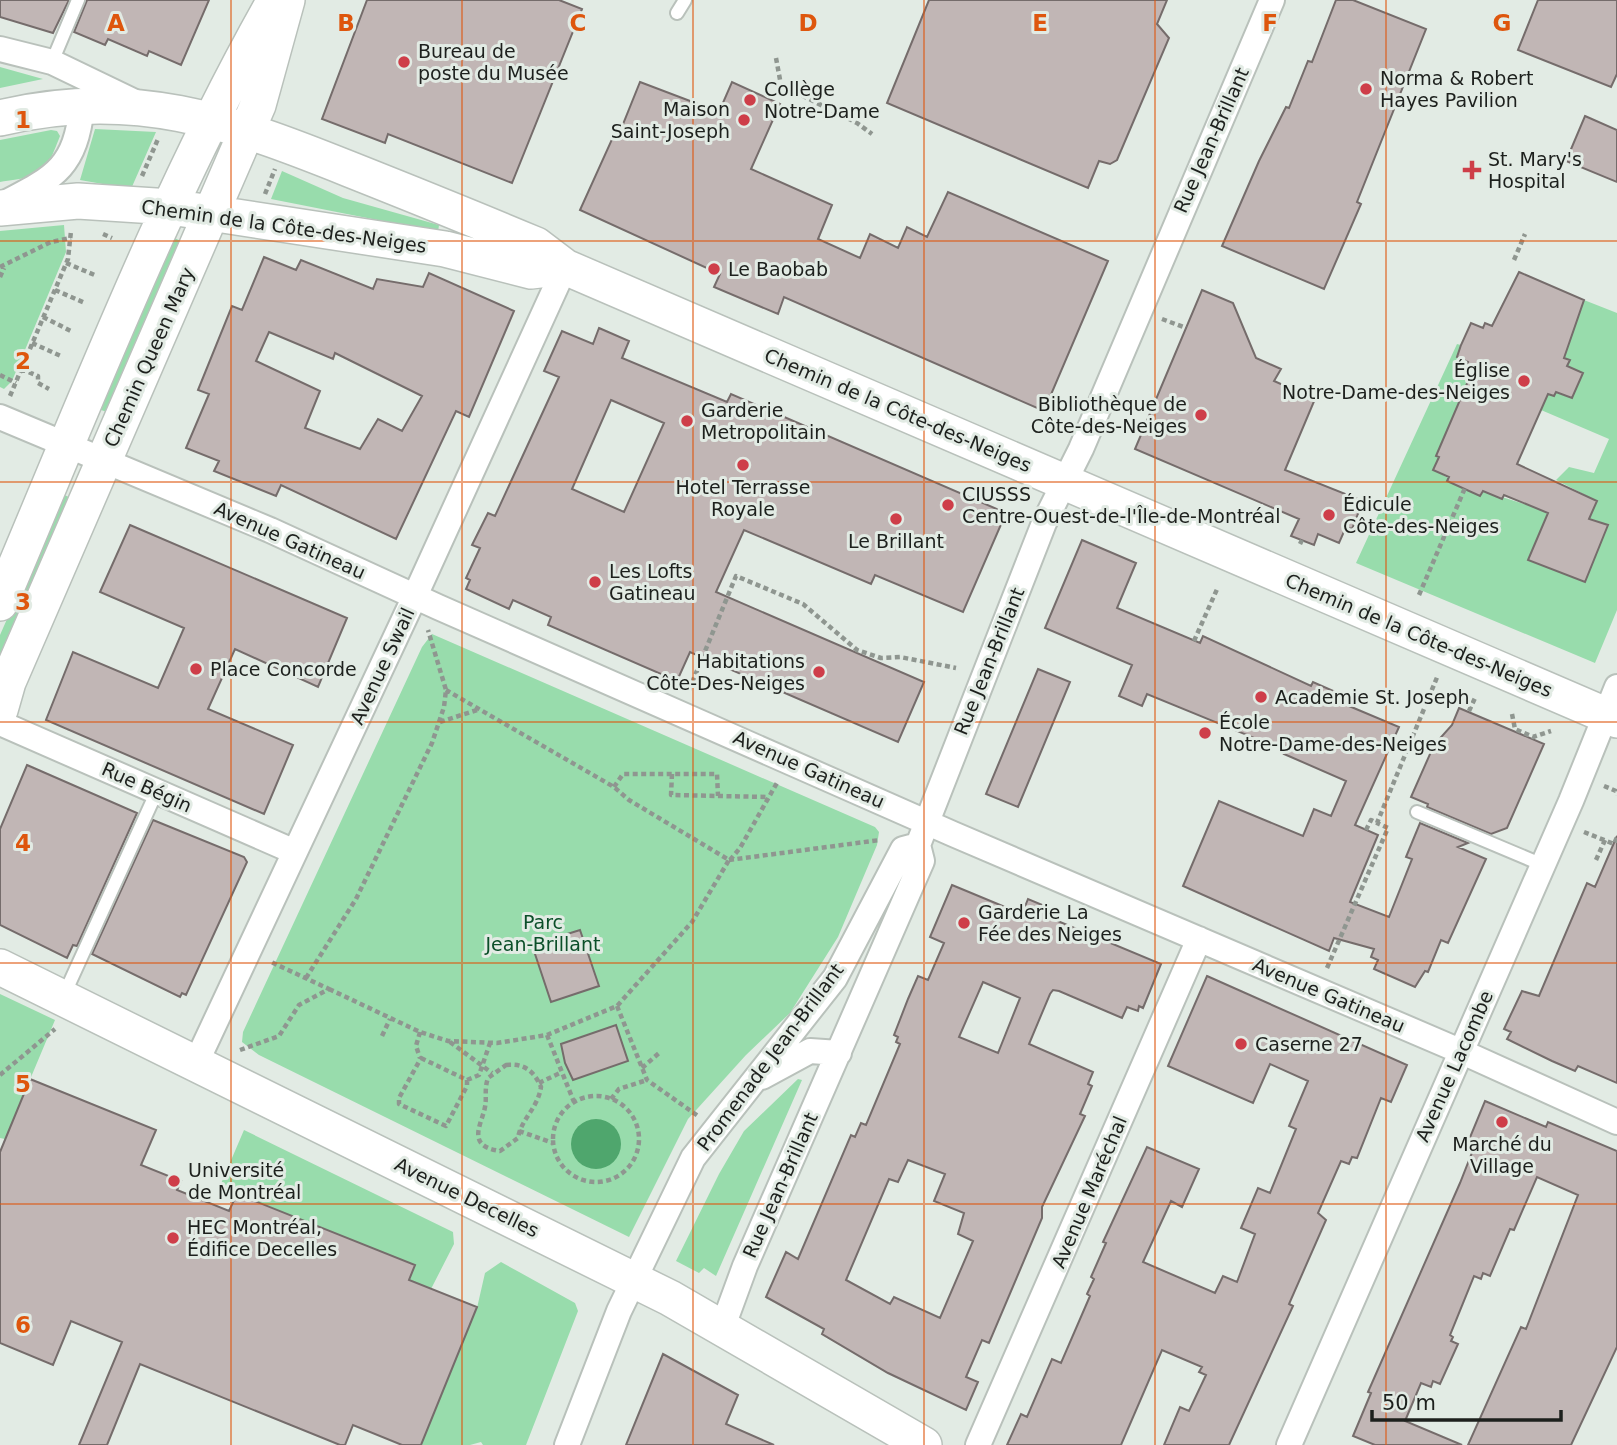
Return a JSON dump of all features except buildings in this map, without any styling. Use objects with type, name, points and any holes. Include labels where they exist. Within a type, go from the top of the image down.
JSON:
[{"type":"street","name":"Chemin Queen Mary","points":[[0,603],[171,207],[275,0]]},
{"type":"street","name":"Chemin Queen Mary","points":[[0,710],[8,682],[247,129],[273,59],[287,0]]},
{"type":"street","name":"Rue Jean-Brillant","points":[[723,1326],[745,1266],[922,860],[918,845],[995,641],[1272,0]]},
{"type":"street","name":"Chemin de la Côte-des-Neiges","points":[[0,49],[52,62],[152,121]]},
{"type":"street","name":"Chemin de la Côte-des-Neiges","points":[[0,118],[82,107],[152,121],[214,119],[247,129],[536,245],[565,267],[1065,482],[1613,707]]},
{"type":"street","name":"Chemin de la Côte-des-Neiges","points":[[0,206],[49,180],[61,169],[77,139],[82,107]]},
{"type":"street","name":"Chemin de la Côte-des-Neiges","points":[[0,206],[78,201],[171,207],[445,249],[531,271],[565,267]]},
{"type":"street","name":"Avenue Swail","points":[[195,1063],[415,596],[565,267]]},
{"type":"street","name":"Avenue Gatineau","points":[[5,406],[68,444],[927,821],[1461,1051],[1617,1122]]},
{"type":"street","name":"Avenue Lacombe","points":[[1289,1445],[1613,707]]},
{"type":"street","name":"Rue Bégin","points":[[0,723],[295,852]]},
{"type":"street","name":"Promenade Jean-Brillant","points":[[634,1280],[693,1158],[835,978],[903,849],[918,845]]},
{"type":"street","name":"Avenue Maréchal","points":[[978,1445],[1199,939]]},
{"type":"street","name":"Avenue Decelles","points":[[0,967],[59,1013],[195,1063],[634,1280],[723,1326],[924,1445]]},
{"type":"street","points":[[752,1083],[810,1051],[838,1053]]},
{"type":"street","points":[[567,1445],[634,1280]]},
{"type":"lane","points":[[52,62],[78,0]]},
{"type":"lane","points":[[679,0],[677,13],[685,0]]},
{"type":"lane","points":[[59,1013],[157,791]]},
{"type":"lane","points":[[1417,812],[1543,865]]},
{"type":"path","points":[[776,58],[781,85],[858,123],[872,134]]},
{"type":"path","points":[[141,179],[152,121]]},
{"type":"path","points":[[264,197],[275,169]]},
{"type":"path","points":[[5,406],[66,262],[71,238],[70,220]]},
{"type":"path","points":[[1514,260],[1525,234]]},
{"type":"path","points":[[0,277],[2,268],[11,260],[36,248],[71,238]]},
{"type":"path","points":[[66,262],[97,276]]},
{"type":"path","points":[[55,290],[85,303]]},
{"type":"path","points":[[43,317],[73,332]]},
{"type":"path","points":[[1162,319],[1186,328]]},
{"type":"path","points":[[32,343],[63,357]]},
{"type":"path","points":[[21,369],[38,376],[38,383],[49,389]]},
{"type":"path","points":[[0,375],[16,383]]},
{"type":"path","points":[[1419,595],[1465,488]]},
{"type":"path","points":[[689,690],[736,576],[803,604],[857,650],[881,658],[900,657],[956,668]]},
{"type":"path","points":[[1194,641],[1218,587]]},
{"type":"path","points":[[306,978],[356,899],[440,722],[446,690],[428,630]]},
{"type":"path","points":[[1377,822],[1438,675]]},
{"type":"path","points":[[446,690],[614,787],[629,800],[729,860],[884,839]]},
{"type":"path","points":[[1469,711],[1475,698]]},
{"type":"path","points":[[440,722],[478,709]]},
{"type":"path","points":[[1512,714],[1515,729],[1533,737],[1552,731]]},
{"type":"path","points":[[614,787],[623,774],[718,775],[718,796]]},
{"type":"path","points":[[672,774],[671,795],[769,797]]},
{"type":"path","points":[[271,962],[390,1019],[448,1041],[490,1043],[547,1035],[617,1006],[692,922],[729,860],[740,848],[778,781]]},
{"type":"path","points":[[1604,786],[1616,791],[1617,795]]},
{"type":"path","points":[[1327,968],[1388,828],[1370,820],[1366,830]]},
{"type":"path","points":[[1584,832],[1614,844],[1617,836]]},
{"type":"path","points":[[1596,860],[1605,841]]},
{"type":"path","points":[[240,1050],[279,1036],[299,1005],[329,989]]},
{"type":"path","points":[[617,1006],[647,1080],[690,1113],[718,1125]]},
{"type":"path","points":[[0,1075],[59,1013]]},
{"type":"path","points":[[382,1035],[390,1019]]},
{"type":"path","points":[[420,1032],[416,1046],[421,1058],[467,1080],[479,1075],[490,1043]]},
{"type":"path","points":[[547,1035],[574,1102]]},
{"type":"path","points":[[448,1041],[492,1073]]},
{"type":"path","points":[[642,1068],[659,1053]]},
{"type":"path","points":[[421,1058],[399,1098],[404,1109],[446,1126],[467,1086],[467,1080]]},
{"type":"path","points":[[506,1065],[523,1066],[531,1071],[539,1083],[540,1096],[514,1144],[500,1151],[486,1147],[478,1135],[478,1121],[485,1107],[485,1086],[492,1073],[506,1065]]},
{"type":"path","points":[[539,1083],[562,1072]]},
{"type":"path","points":[[611,1099],[619,1090],[647,1080]]},
{"type":"path","points":[[592,1096],[593,1103]]},
{"type":"path","points":[[592,1096],[611,1099],[629,1111],[639,1137],[631,1164],[621,1174],[593,1183],[579,1179],[558,1160],[553,1143],[557,1119],[574,1102],[592,1096]]},
{"type":"path","points":[[519,1131],[553,1143]]},
{"type":"green space","points":[[0,67],[43,79],[0,88]]},
{"type":"green space","points":[[95,129],[156,132],[131,189],[80,180]]},
{"type":"green space","points":[[57,131],[60,136],[45,168],[34,176],[0,182],[0,140]]},
{"type":"green space","points":[[282,171],[343,198],[439,225],[438,232],[271,199]]},
{"type":"green space","points":[[64,225],[66,252],[12,381],[4,389],[0,387],[0,231]]},
{"type":"green space","points":[[172,237],[181,241],[107,412],[98,409]]},
{"type":"green space","points":[[1584,300],[1617,313],[1617,610],[1595,663],[1356,563],[1457,344],[1461,345],[1457,357],[1468,362],[1465,369],[1472,372],[1436,455],[1439,457],[1433,470],[1480,495],[1483,491],[1524,504],[1527,499],[1549,509],[1528,560],[1585,582],[1607,525],[1589,519],[1597,501],[1556,480],[1569,467],[1594,473],[1609,439],[1541,410],[1548,394],[1553,396],[1556,392],[1572,398],[1583,373],[1567,366],[1570,361],[1564,358]]},
{"type":"green space","points":[[62,494],[71,498],[0,660],[0,635]]},
{"type":"green space","name":"Parc Jean-Brillant","points":[[432,634],[875,827],[879,832],[877,845],[838,937],[790,1013],[746,1055],[688,1119],[629,1237],[259,1055],[242,1042],[243,1032],[422,647]]},
{"type":"green space","points":[[0,994],[55,1020],[5,1139],[0,1138]]},
{"type":"green space","points":[[798,1079],[802,1080],[716,1276],[704,1268],[699,1273],[676,1261],[719,1174],[744,1131]]},
{"type":"green space","points":[[244,1130],[453,1232],[454,1244],[431,1289],[409,1280],[415,1265],[238,1194],[235,1200],[217,1193]]},
{"type":"green space","points":[[501,1262],[575,1303],[578,1311],[526,1445],[483,1445],[481,1442],[470,1445],[421,1445],[477,1308],[485,1273]]},
{"type":"shaded area","points":[[596,1119],[613,1127],[621,1144],[613,1161],[596,1169],[579,1161],[571,1144],[579,1127]]},
{"type":"place","name":"Bureau de poste du Musée","points":[[404,62]]},
{"type":"place","name":"Norma & Robert Hayes Pavilion","points":[[1366,89]]},
{"type":"place","name":"Collège Notre-Dame","points":[[750,100]]},
{"type":"place","name":"Maison Saint-Joseph","points":[[744,120]]},
{"type":"place","name":"St. Mary's Hospital","points":[[1472,170]]},
{"type":"place","name":"Le Baobab","points":[[714,269]]},
{"type":"place","name":"Église Notre-Dame-des-Neiges","points":[[1524,381]]},
{"type":"place","name":"Bibliothèque de Côte-des-Neiges","points":[[1201,415]]},
{"type":"place","name":"Garderie Metropolitain","points":[[687,421]]},
{"type":"place","name":"Hotel Terrasse Royale","points":[[743,465]]},
{"type":"place","name":"CIUSSS Centre-Ouest-de-l'Île-de-Montréal","points":[[948,505]]},
{"type":"place","name":"Édicule Côte-des-Neiges","points":[[1329,515]]},
{"type":"place","name":"Le Brillant","points":[[896,519]]},
{"type":"place","name":"Les Lofts Gatineau","points":[[595,582]]},
{"type":"place","name":"Place Concorde","points":[[196,669]]},
{"type":"place","name":"Habitations Côte-Des-Neiges","points":[[819,672]]},
{"type":"place","name":"Academie St. Joseph","points":[[1261,697]]},
{"type":"place","name":"École Notre-Dame-des-Neiges","points":[[1205,733]]},
{"type":"place","name":"Garderie La Fée des Neiges","points":[[964,923]]},
{"type":"place","name":"Caserne 27","points":[[1241,1044]]},
{"type":"place","name":"Marché du Village","points":[[1502,1122]]},
{"type":"place","name":"Université de Montréal","points":[[174,1181]]},
{"type":"place","name":"HEC Montréal, Édifice Decelles","points":[[173,1238]]}]
